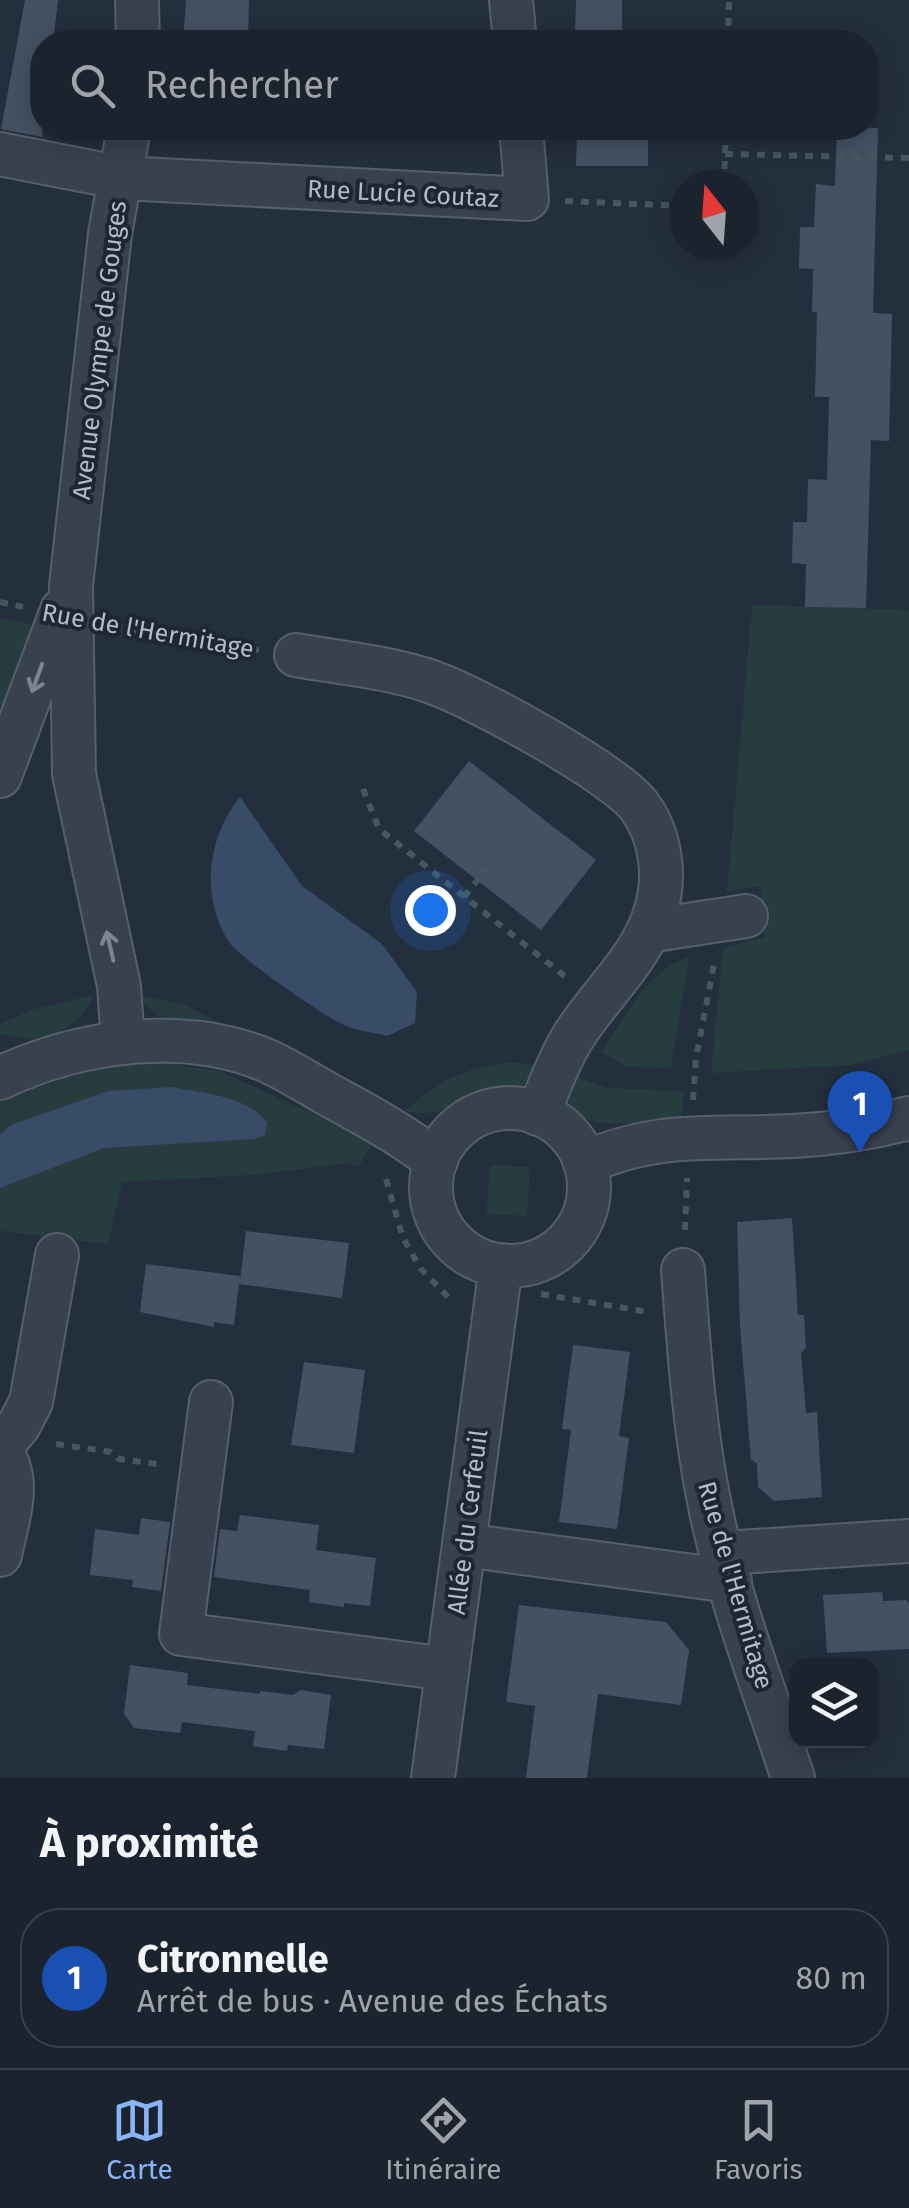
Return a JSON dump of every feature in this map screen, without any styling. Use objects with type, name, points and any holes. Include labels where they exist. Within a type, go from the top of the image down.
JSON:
[{"type":"street","points":[[137,0],[138,30]]},
{"type":"street","points":[[511,0],[513,30]]},
{"type":"street","points":[[122,178],[127,140]]},
{"type":"street","points":[[522,140],[527,199]]},
{"type":"street","name":"Avenue Olympe de Gouges","points":[[0,154],[122,178],[110,234],[67,607],[74,774],[119,986],[123,1043]]},
{"type":"street","name":"Rue Lucie Coutaz","points":[[122,178],[527,199]]},
{"type":"street","name":"Avenue Olympe de Gouges","points":[[0,776],[67,607]]},
{"type":"street","points":[[296,655],[430,681],[548,741],[623,790],[646,816],[660,855],[660,895],[648,932],[572,1037],[538,1114]]},
{"type":"street","points":[[648,932],[734,917]]},
{"type":"street","points":[[0,1078],[55,1056],[123,1043],[197,1044],[269,1062],[389,1127],[436,1160]]},
{"type":"street","points":[[500,1109],[538,1114],[567,1133],[586,1163],[588,1200],[574,1234],[554,1253],[538,1261],[501,1265],[468,1254],[444,1229],[432,1196],[436,1160],[457,1129],[481,1114],[500,1109]]},
{"type":"street","points":[[586,1163],[622,1147],[660,1139],[796,1136],[909,1118]]},
{"type":"street","points":[[0,1555],[13,1487],[6,1441],[31,1402],[56,1255]]},
{"type":"street","name":"Allée du Cerfeuil","points":[[433,1778],[501,1265]]},
{"type":"street","name":"Rue de l'Hermitage","points":[[684,1270],[692,1391],[710,1508],[793,1778]]},
{"type":"street","points":[[211,1402],[180,1634],[447,1669]]},
{"type":"street","points":[[464,1545],[726,1567],[909,1541]]},
{"type":"path","points":[[728,30],[729,0]]},
{"type":"path","points":[[724,170],[726,140]]},
{"type":"path","points":[[725,154],[909,158]]},
{"type":"path","name":"Rue Lucie Coutaz","points":[[527,199],[669,205]]},
{"type":"path","name":"Rue de l'Hermitage","points":[[0,602],[67,607],[181,639],[296,655]]},
{"type":"path","points":[[363,789],[379,830],[582,990]]},
{"type":"path","points":[[464,897],[487,868]]},
{"type":"path","points":[[694,1082],[734,917]]},
{"type":"path","points":[[389,1127],[376,1163],[387,1181],[404,1238],[421,1269],[452,1298]]},
{"type":"path","points":[[684,1270],[687,1172]]},
{"type":"path","points":[[541,1294],[658,1314]]},
{"type":"path","points":[[6,1441],[111,1452],[119,1459],[202,1470]]},
{"type":"green space","points":[[752,605],[909,610],[909,1050],[850,1065],[711,1073],[723,948],[765,937],[760,886],[727,892]]},
{"type":"green space","points":[[0,618],[33,625],[0,730]]},
{"type":"green space","points":[[689,957],[671,1068],[628,1067],[601,1052],[649,984],[674,963]]},
{"type":"green space","points":[[94,995],[78,1019],[55,1034],[29,1038],[0,1033],[0,1024],[34,1009]]},
{"type":"green space","points":[[139,996],[184,1004],[216,1021],[213,1025],[171,1020],[153,1012]]},
{"type":"green space","points":[[146,1061],[220,1071],[373,1142],[358,1168],[350,1163],[253,1175],[122,1182],[108,1244],[0,1231],[0,1103],[72,1077]]},
{"type":"green space","points":[[509,1062],[539,1065],[522,1086],[481,1090],[430,1113],[405,1111],[453,1077]]},
{"type":"green space","points":[[575,1076],[607,1088],[684,1091],[681,1119],[625,1124],[586,1119],[573,1111],[569,1097]]},
{"type":"green space","points":[[490,1165],[530,1167],[527,1216],[486,1214]]},
{"type":"water","points":[[240,797],[302,886],[382,944],[417,992],[415,1023],[387,1036],[347,1026],[282,985],[229,942],[214,906],[211,868],[220,831]]},
{"type":"water","points":[[172,1087],[224,1097],[249,1107],[267,1123],[265,1135],[255,1139],[104,1148],[0,1188],[0,1135],[11,1125],[108,1091]]},
{"type":"building","points":[[25,0],[58,0],[54,30],[30,30],[30,135],[1,129]]},
{"type":"building","points":[[186,0],[249,0],[248,30],[184,30]]},
{"type":"building","points":[[576,0],[622,0],[622,30],[575,30]]},
{"type":"building","points":[[577,140],[648,140],[648,166],[576,166]]},
{"type":"building","points":[[837,140],[878,140],[873,313],[892,314],[889,441],[871,440],[866,608],[805,607],[806,564],[792,563],[793,522],[807,522],[808,479],[827,480],[829,397],[815,397],[817,312],[812,312],[813,269],[799,268],[800,227],[814,227],[816,184],[835,186]]},
{"type":"building","points":[[469,761],[596,860],[541,930],[414,831]]},
{"type":"building","points":[[792,1218],[798,1315],[804,1315],[806,1347],[801,1353],[806,1413],[817,1412],[822,1497],[774,1501],[758,1487],[757,1464],[751,1459],[740,1326],[737,1222]]},
{"type":"building","points":[[246,1231],[349,1243],[342,1298],[239,1284],[234,1325],[214,1322],[214,1327],[140,1312],[146,1264],[240,1276],[240,1281]]},
{"type":"building","points":[[573,1345],[630,1352],[619,1436],[629,1438],[617,1529],[559,1522],[571,1430],[562,1429]]},
{"type":"building","points":[[304,1362],[365,1370],[354,1453],[291,1445]]},
{"type":"building","points":[[240,1515],[319,1525],[316,1550],[376,1558],[370,1606],[309,1602],[310,1590],[214,1577],[220,1529],[237,1531]]},
{"type":"building","points":[[141,1518],[170,1522],[161,1591],[132,1587],[133,1580],[90,1575],[95,1529],[139,1535]]},
{"type":"building","points":[[882,1592],[883,1601],[909,1603],[909,1649],[827,1653],[823,1595]]},
{"type":"building","points":[[519,1605],[666,1622],[689,1650],[681,1705],[598,1694],[587,1778],[526,1778],[535,1706],[506,1702]]},
{"type":"building","points":[[130,1665],[188,1673],[187,1685],[260,1694],[293,1695],[300,1690],[331,1695],[324,1749],[288,1745],[287,1751],[253,1746],[255,1731],[182,1722],[180,1733],[134,1728],[124,1714]]},
{"type":"place","name":"Citronnelle","points":[[860,1153]]}]
